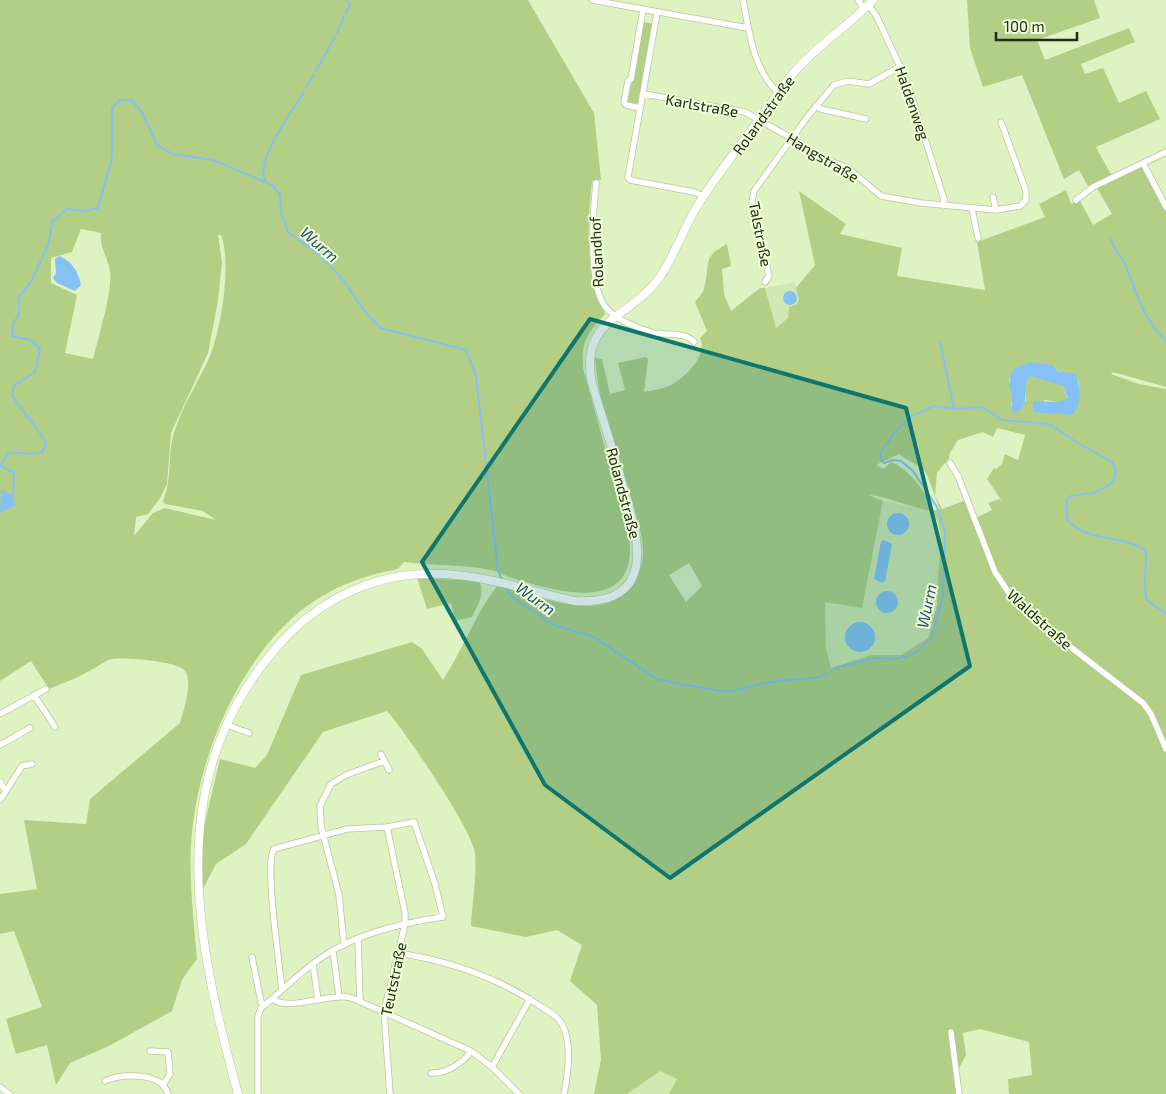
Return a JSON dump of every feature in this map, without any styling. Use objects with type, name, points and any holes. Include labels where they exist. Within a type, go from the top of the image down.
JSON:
[{"type":"main road","name":"Rolandstraße","points":[[238,1094],[206,961],[198,877],[201,817],[206,791],[227,724],[252,679],[283,640],[312,613],[344,594],[383,580],[424,574],[488,579],[567,599],[587,601],[604,599],[629,582],[635,571],[638,556],[636,534],[592,384],[590,367],[594,340],[599,331],[616,315],[644,294],[655,283],[668,264],[703,196],[779,93],[811,55],[869,5]]},
{"type":"street","points":[[592,0],[748,28]]},
{"type":"street","points":[[743,0],[753,47],[765,78],[779,93]]},
{"type":"street","name":"Haldenweg","points":[[858,0],[869,5],[877,17],[901,66],[944,199],[943,206]]},
{"type":"street","points":[[640,108],[626,105],[624,102],[628,81],[631,79],[644,10]]},
{"type":"street","points":[[657,13],[628,177],[630,180],[694,192],[703,196]]},
{"type":"street","name":"Talstraße","points":[[765,282],[769,276],[753,196],[762,180],[830,89],[842,82],[854,81],[870,84],[901,66]]},
{"type":"street","name":"Karlstraße","points":[[644,94],[745,112],[760,120]]},
{"type":"street","points":[[816,106],[821,109],[866,119]]},
{"type":"street","name":"Hangstraße","points":[[760,120],[792,138],[816,155],[848,168],[881,196],[943,206],[996,210],[1020,206],[1027,196],[1001,122]]},
{"type":"street","points":[[1076,200],[1093,187],[1131,167],[1166,152]]},
{"type":"street","points":[[1143,163],[1166,207]]},
{"type":"street","name":"Rolandhof","points":[[596,183],[593,228],[596,280],[598,293],[603,304],[616,315]]},
{"type":"street","points":[[993,197],[996,210]]},
{"type":"street","points":[[972,209],[978,238]]},
{"type":"street","points":[[616,315],[644,330],[688,336],[694,342]]},
{"type":"street","name":"Waldstraße","points":[[950,463],[958,476],[995,572],[1011,596],[1046,628],[1143,703],[1151,714],[1166,748]]},
{"type":"street","points":[[0,714],[46,689]]},
{"type":"street","points":[[34,695],[55,727]]},
{"type":"street","points":[[227,724],[249,733]]},
{"type":"street","points":[[0,745],[30,728]]},
{"type":"street","points":[[381,754],[389,770]]},
{"type":"street","points":[[344,945],[339,895],[319,817],[320,806],[327,789],[346,776],[384,761]]},
{"type":"street","points":[[0,800],[22,766],[32,764]]},
{"type":"street","points":[[0,782],[5,790]]},
{"type":"street","points":[[258,1094],[258,1016],[264,1005],[314,964],[344,945],[404,924],[443,917],[435,884],[414,822],[386,827],[347,829],[324,837],[274,849],[272,853],[271,877],[282,990]]},
{"type":"street","name":"Teutstraße","points":[[386,827],[401,892],[404,924],[384,1012],[390,1094]]},
{"type":"street","points":[[358,940],[360,1001]]},
{"type":"street","points":[[333,951],[339,996]]},
{"type":"street","points":[[398,953],[451,964],[476,972],[530,999],[554,1015],[562,1023],[566,1032],[567,1072],[564,1094]]},
{"type":"street","points":[[252,957],[261,1002],[264,1005]]},
{"type":"street","points":[[314,964],[318,1000]]},
{"type":"street","points":[[272,999],[285,1003],[339,996],[360,1001],[471,1051],[492,1067],[511,1091],[519,1094]]},
{"type":"street","points":[[492,1067],[530,999]]},
{"type":"street","points":[[950,1032],[960,1094]]},
{"type":"street","points":[[150,1051],[168,1052],[170,1074],[163,1086]]},
{"type":"street","points":[[431,1073],[437,1074],[459,1064],[471,1051]]},
{"type":"street","points":[[106,1081],[116,1076],[144,1077],[163,1086],[168,1094]]},
{"type":"street","points":[[0,1087],[9,1094]]},
{"type":"highlighted area","points":[[590,319],[906,408],[970,666],[670,878],[545,785],[422,562]]},
{"type":"shaded area","points":[[0,0],[528,0],[594,113],[601,180],[592,181],[589,249],[594,282],[605,314],[586,338],[583,351],[583,368],[629,536],[629,562],[622,579],[608,589],[591,593],[571,592],[528,583],[491,570],[404,562],[398,569],[374,574],[339,587],[307,606],[282,628],[260,653],[241,682],[225,713],[202,779],[191,845],[192,902],[197,959],[182,980],[172,1011],[109,1046],[70,1063],[56,1085],[47,1045],[16,1054],[6,1019],[42,1007],[14,931],[0,934],[0,894],[37,889],[24,820],[86,824],[90,799],[180,723],[187,696],[188,682],[185,671],[180,667],[148,660],[123,659],[108,660],[81,676],[49,689],[31,661],[0,681]],"holes":[[[81,229],[101,233],[102,248],[110,271],[107,302],[93,359],[65,353],[77,295],[51,283],[51,258],[72,252]],[[218,235],[221,235],[225,261],[224,296],[218,330],[210,356],[181,413],[174,433],[168,483],[163,501],[165,504],[203,511],[216,520],[165,508],[153,513],[134,536],[136,517],[148,514],[160,498],[167,484],[171,433],[208,353],[218,300],[222,262]]]},
{"type":"shaded area","points":[[967,0],[1094,0],[1100,18],[1037,40],[1045,60],[1129,28],[1135,42],[1081,64],[1085,74],[1103,68],[1119,103],[1146,91],[1160,119],[1096,147],[1114,180],[1141,166],[1166,212],[1166,387],[1113,372],[1111,374],[1139,384],[1166,389],[1166,1094],[1009,1094],[1008,1079],[1032,1075],[1029,1042],[980,1029],[963,1033],[966,1055],[958,1070],[957,1094],[669,1094],[677,1079],[660,1071],[627,1094],[594,1094],[601,1060],[597,1005],[570,981],[582,945],[557,930],[526,937],[471,926],[475,853],[471,841],[437,781],[387,711],[323,732],[246,844],[216,864],[202,891],[202,835],[220,759],[255,768],[267,755],[301,675],[412,642],[422,649],[443,680],[482,609],[497,586],[566,604],[593,606],[613,601],[632,584],[637,577],[642,560],[641,537],[638,521],[603,408],[595,358],[602,359],[610,394],[625,390],[618,363],[646,357],[648,359],[644,392],[668,386],[683,377],[698,358],[702,345],[700,338],[707,331],[695,302],[703,290],[708,262],[713,253],[727,244],[731,266],[722,269],[724,294],[731,311],[760,288],[765,288],[776,328],[788,318],[789,307],[797,304],[799,300],[796,288],[815,265],[799,191],[846,224],[840,234],[902,248],[897,276],[985,290],[977,242],[1045,217],[1039,204],[1066,190],[1071,204],[1080,201],[1093,225],[1112,214],[1097,188],[1089,188],[1079,170],[1064,179],[1022,75],[983,87],[970,48]],"holes":[[[1054,367],[1071,375],[1079,382],[1079,398],[1072,415],[1037,412],[1045,400],[1059,402],[1068,399],[1063,386],[1030,375],[1025,383],[1026,401],[1011,406],[1013,398],[1009,379]],[[997,428],[1025,435],[1018,460],[1005,454],[1002,464],[996,469],[994,468],[987,479],[1004,504],[1000,499],[988,503],[992,510],[976,518],[995,571],[1013,596],[994,573],[966,500],[942,509],[935,496],[937,473],[949,458],[958,440],[983,432],[993,437]],[[899,454],[919,466],[927,476],[940,509],[932,511],[927,498],[917,482],[904,469],[891,462],[884,469],[876,465]],[[869,495],[932,511],[938,522],[942,544],[938,572],[937,605],[928,638],[901,655],[871,655],[831,668],[826,648],[825,602],[862,608],[883,501]],[[689,563],[702,586],[686,602],[669,575]]]},
{"type":"shaded area","points":[[643,22],[654,24],[640,104],[628,102]]},
{"type":"shaded area","points":[[795,282],[799,300],[789,307],[788,318],[776,329],[765,288]]},
{"type":"shaded area","points":[[883,501],[932,511],[938,522],[942,544],[938,572],[939,590],[928,638],[901,655],[871,655],[831,668],[826,648],[825,601],[862,608]]},
{"type":"shaded area","points":[[417,578],[479,581],[482,591],[472,617],[455,621],[451,603],[427,609]]},
{"type":"shaded area","points":[[660,1070],[677,1079],[669,1094],[627,1094]]},
{"type":"water","points":[[60,256],[72,265],[78,276],[81,285],[75,291],[57,283],[53,278],[56,273],[55,259]]},
{"type":"water","points":[[787,291],[793,291],[797,298],[793,305],[787,305],[783,301],[783,295]]},
{"type":"water","points":[[1031,362],[1052,365],[1058,371],[1075,374],[1080,395],[1078,407],[1072,415],[1033,412],[1033,402],[1060,401],[1068,398],[1063,386],[1030,376],[1026,384],[1022,408],[1018,412],[1012,411],[1012,395],[1009,386],[1011,374],[1015,368]]},
{"type":"water","points":[[1,489],[11,495],[16,505],[0,513]]},
{"type":"water","points":[[898,513],[906,516],[909,524],[906,532],[898,535],[890,532],[887,524],[890,516]]},
{"type":"water","points":[[884,540],[892,544],[885,581],[882,583],[874,579],[881,541]]},
{"type":"water","points":[[887,591],[895,594],[898,602],[895,610],[887,613],[879,610],[876,602],[879,594]]},
{"type":"water","points":[[860,622],[871,626],[875,637],[871,648],[860,652],[849,648],[845,637],[849,626]]},
{"type":"waterway","points":[[346,0],[350,4],[346,13]]},
{"type":"waterway","points":[[337,33],[344,17]]},
{"type":"waterway","points":[[316,71],[335,37]]},
{"type":"waterway","points":[[306,87],[314,75]]},
{"type":"waterway","points":[[265,181],[264,171],[270,148],[304,92]]},
{"type":"waterway","name":"Wurm","points":[[0,467],[7,454],[42,452],[46,443],[12,395],[14,386],[35,372],[40,349],[31,340],[12,336],[13,324],[19,314],[19,296],[31,282],[48,245],[53,221],[67,209],[85,211],[98,208],[112,158],[112,108],[120,100],[131,100],[142,112],[157,145],[173,154],[213,160],[272,185],[280,194],[281,213],[288,232],[321,256],[344,281],[360,305],[380,328],[466,350],[476,376],[498,570],[502,581]]},
{"type":"waterway","points":[[1111,239],[1124,262],[1145,313],[1166,341]]},
{"type":"waterway","points":[[940,341],[954,409]]},
{"type":"waterway","name":"Wurm","points":[[504,585],[512,597],[554,625],[594,637],[657,679],[680,684],[728,692],[770,682],[820,677],[838,667],[876,658],[893,659],[908,656],[918,651],[932,637],[943,596],[945,531],[937,507],[913,471],[901,461],[893,460],[884,463],[881,459],[881,452],[895,432],[910,417],[934,406],[954,409],[982,407],[1002,420],[1049,424],[1112,462],[1116,471],[1114,480],[1109,485],[1094,493],[1070,496],[1066,501],[1068,521],[1086,533],[1127,542],[1146,551],[1145,588],[1147,600],[1166,614]]},
{"type":"waterway","points":[[1,466],[14,473],[13,497],[10,498]]}]
